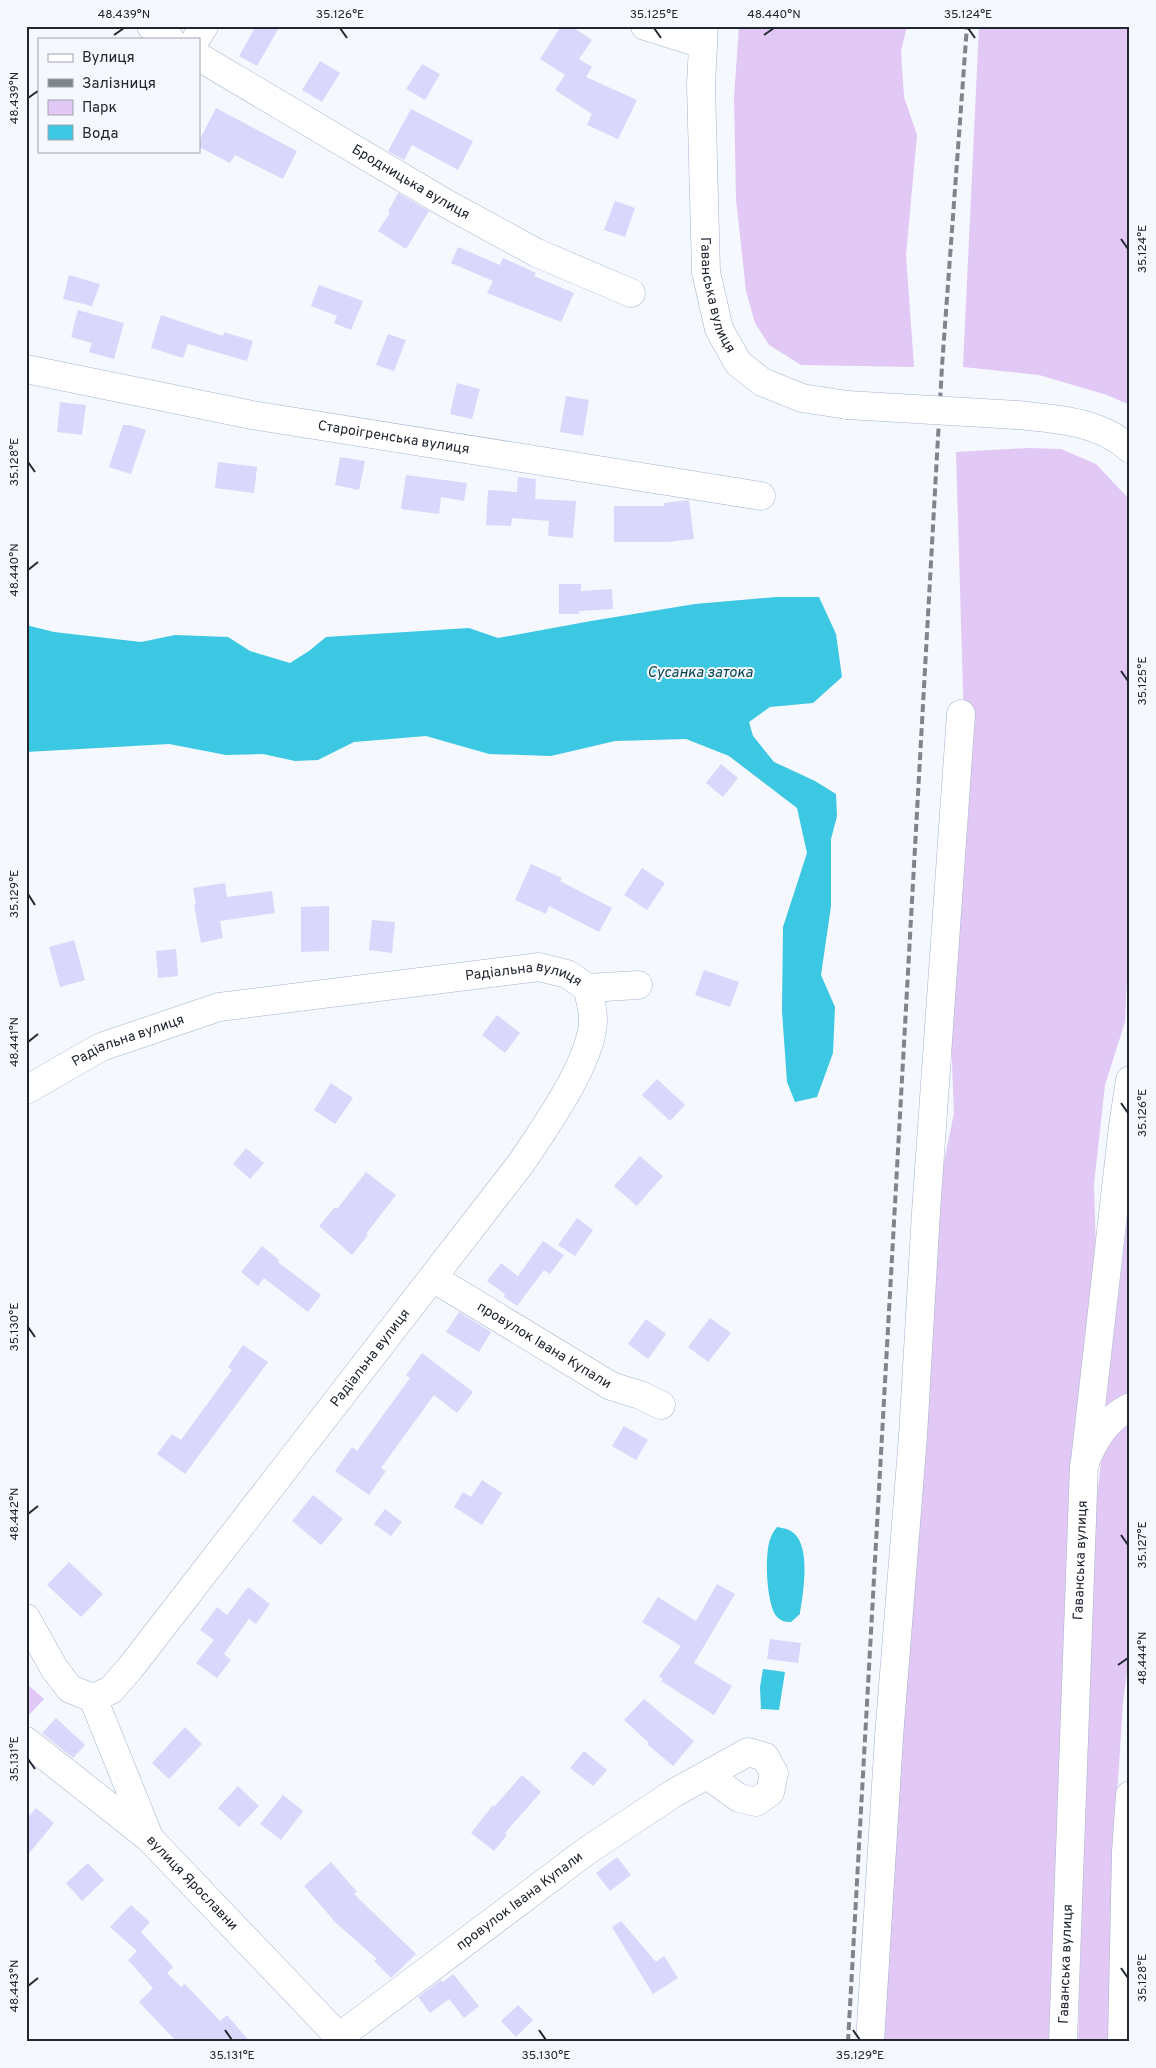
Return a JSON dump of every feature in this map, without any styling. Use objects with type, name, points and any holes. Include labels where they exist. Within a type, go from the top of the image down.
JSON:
[{"type":"street","points":[[151,26],[169,38]]},
{"type":"street","points":[[197,38],[204,26]]},
{"type":"street","points":[[645,26],[703,35]]},
{"type":"street","name":"Гаванська вулиця","points":[[703,35],[702,145],[706,272],[719,330],[738,363],[762,382],[802,398],[847,405],[1017,414],[1079,423],[1097,429],[1130,449]]},
{"type":"street","name":"Бродницька вулиця","points":[[200,57],[447,204],[512,240],[537,253],[631,293]]},
{"type":"street","name":"Староігренська вулиця","points":[[26,369],[252,416],[761,496]]},
{"type":"street","points":[[870,2042],[889,1747],[913,1436],[923,1249],[960,714]]},
{"type":"street","name":"Радіальна вулиця","points":[[26,1090],[101,1047],[219,1008],[539,967],[567,974],[588,988],[638,985]]},
{"type":"street","name":"Радіальна вулиця","points":[[93,1698],[111,1690],[131,1667],[522,1162],[560,1105],[590,1044],[593,1018],[588,988]]},
{"type":"street","name":"Гаванська вулиця","points":[[1063,2042],[1084,1465],[1130,1080]]},
{"type":"street","name":"провулок Івана Купали","points":[[433,1278],[612,1386],[640,1395],[661,1405]]},
{"type":"street","points":[[1084,1465],[1092,1444],[1106,1424],[1118,1413],[1130,1407]]},
{"type":"street","points":[[26,1618],[54,1668],[70,1689],[93,1698],[149,1838]]},
{"type":"street","name":"вулиця Ярославни","points":[[26,1740],[149,1838],[341,2039]]},
{"type":"street","name":"провулок Івана Купали","points":[[341,2039],[588,1850],[674,1793],[707,1775]]},
{"type":"street","points":[[1122,2042],[1126,1852],[1130,1795]]},
{"type":"green space","points":[[739,26],[907,26],[901,51],[904,97],[917,135],[906,255],[914,367],[801,365],[769,345],[755,323],[746,291],[736,199],[734,97]]},
{"type":"green space","points":[[979,26],[1130,26],[1130,405],[1107,395],[1039,375],[963,367]]},
{"type":"green space","points":[[1028,448],[1061,449],[1096,464],[1130,500],[1130,960],[1127,978],[1125,1022],[1105,1085],[1094,1184],[1096,1253],[1052,2042],[878,2042],[934,1211],[954,1113],[950,1013],[964,725],[956,452]]},
{"type":"green space","points":[[1130,1197],[1130,1393],[1105,1407]]},
{"type":"green space","points":[[1130,1423],[1130,1648],[1123,1703],[1115,1827],[1108,2042],[1078,2042],[1086,1750],[1097,1496],[1102,1454],[1113,1436]]},
{"type":"green space","points":[[26,1683],[44,1699],[26,1718]]},
{"type":"water","name":"Сусанка затока","points":[[776,597],[819,597],[836,634],[842,677],[813,703],[770,707],[749,722],[753,736],[774,762],[815,781],[836,794],[837,816],[831,839],[831,906],[821,975],[835,1007],[833,1053],[817,1097],[795,1102],[787,1082],[782,1011],[783,927],[807,853],[797,808],[729,756],[686,739],[615,741],[551,756],[489,754],[426,736],[354,742],[318,760],[295,761],[263,754],[226,755],[169,744],[26,752],[26,625],[54,632],[141,642],[175,635],[228,637],[250,651],[290,663],[326,637],[469,628],[498,638],[695,604]]},
{"type":"water","points":[[777,1527],[789,1530],[796,1536],[804,1556],[805,1569],[800,1614],[791,1622],[783,1621],[777,1617],[773,1611],[768,1590],[767,1553],[771,1536]]},
{"type":"water","points":[[763,1669],[785,1672],[779,1710],[761,1709],[760,1687]]},
{"type":"building","points":[[256,26],[280,26],[257,66],[239,56]]},
{"type":"building","points":[[561,26],[571,26],[592,40],[579,59],[592,67],[586,77],[637,100],[618,139],[587,125],[592,114],[555,90],[565,75],[540,59]]},
{"type":"building","points":[[320,61],[340,73],[322,102],[302,90]]},
{"type":"building","points":[[422,64],[440,74],[425,100],[406,89]]},
{"type":"building","points":[[216,108],[297,151],[283,179],[235,155],[230,163],[200,148],[200,139]]},
{"type":"building","points":[[411,109],[473,141],[458,170],[412,145],[404,160],[388,151]]},
{"type":"building","points":[[398,193],[429,211],[406,249],[378,231],[390,213],[388,212]]},
{"type":"building","points":[[615,201],[635,208],[625,237],[604,230]]},
{"type":"building","points":[[458,247],[500,265],[503,258],[536,273],[534,276],[574,293],[561,322],[487,293],[493,281],[451,263]]},
{"type":"building","points":[[69,275],[100,284],[92,306],[63,299]]},
{"type":"building","points":[[319,285],[363,301],[351,330],[334,323],[337,316],[311,306]]},
{"type":"building","points":[[78,310],[124,323],[114,359],[89,352],[92,343],[71,337]]},
{"type":"building","points":[[161,315],[223,336],[224,332],[253,341],[247,361],[188,344],[183,358],[151,348]]},
{"type":"building","points":[[388,334],[406,340],[394,371],[376,365]]},
{"type":"building","points":[[457,383],[480,389],[472,419],[450,414]]},
{"type":"building","points":[[566,396],[589,400],[583,436],[560,432]]},
{"type":"building","points":[[60,402],[86,405],[82,435],[57,432]]},
{"type":"building","points":[[123,425],[146,430],[131,474],[109,467]]},
{"type":"building","points":[[340,457],[365,461],[359,490],[335,485]]},
{"type":"building","points":[[218,462],[257,467],[254,493],[215,488]]},
{"type":"building","points":[[406,475],[467,483],[464,501],[441,497],[439,514],[401,509]]},
{"type":"building","points":[[518,477],[536,479],[535,499],[576,501],[573,538],[548,536],[549,521],[512,518],[511,526],[486,525],[488,490],[517,492]]},
{"type":"building","points":[[689,500],[694,539],[667,542],[614,542],[614,506],[664,506],[664,503]]},
{"type":"building","points":[[559,584],[581,584],[581,591],[612,589],[613,609],[579,611],[579,614],[559,614]]},
{"type":"building","points":[[721,764],[738,778],[723,797],[706,783]]},
{"type":"building","points":[[531,864],[562,878],[560,881],[612,908],[599,932],[549,906],[546,914],[515,900]]},
{"type":"building","points":[[642,868],[665,883],[647,910],[624,895]]},
{"type":"building","points":[[225,883],[227,897],[272,891],[275,913],[220,921],[223,938],[201,943],[193,888]]},
{"type":"building","points":[[329,906],[329,951],[301,952],[301,907]]},
{"type":"building","points":[[372,920],[395,922],[392,953],[369,950]]},
{"type":"building","points":[[74,940],[85,980],[60,987],[49,947]]},
{"type":"building","points":[[176,949],[178,976],[158,978],[156,951]]},
{"type":"building","points":[[704,970],[739,982],[730,1007],[695,995]]},
{"type":"building","points":[[497,1015],[520,1033],[505,1053],[482,1035]]},
{"type":"building","points":[[657,1079],[685,1105],[670,1121],[642,1095]]},
{"type":"building","points":[[331,1083],[353,1098],[335,1124],[314,1110]]},
{"type":"building","points":[[246,1148],[264,1163],[250,1179],[233,1164]]},
{"type":"building","points":[[640,1156],[663,1176],[637,1206],[614,1186]]},
{"type":"building","points":[[366,1172],[396,1195],[352,1255],[319,1226],[335,1207],[337,1209]]},
{"type":"building","points":[[577,1218],[593,1230],[575,1256],[558,1245]]},
{"type":"building","points":[[543,1241],[564,1255],[550,1274],[544,1270],[517,1306],[504,1297],[505,1294],[487,1281],[501,1263],[518,1276]]},
{"type":"building","points":[[262,1246],[279,1260],[278,1262],[321,1295],[308,1312],[264,1278],[258,1286],[241,1272]]},
{"type":"building","points":[[459,1312],[491,1332],[479,1352],[446,1332]]},
{"type":"building","points":[[710,1318],[731,1333],[708,1362],[688,1347]]},
{"type":"building","points":[[646,1319],[666,1334],[648,1359],[628,1344]]},
{"type":"building","points":[[243,1345],[268,1362],[185,1474],[157,1454],[172,1434],[181,1440],[232,1370],[228,1367]]},
{"type":"building","points":[[422,1353],[473,1392],[457,1413],[434,1395],[381,1468],[386,1471],[369,1495],[335,1471],[352,1447],[357,1451],[410,1378],[406,1375]]},
{"type":"building","points":[[624,1426],[648,1440],[636,1460],[612,1446]]},
{"type":"building","points":[[482,1480],[502,1493],[482,1525],[454,1507],[463,1492],[471,1497]]},
{"type":"building","points":[[313,1495],[343,1519],[321,1545],[292,1521]]},
{"type":"building","points":[[385,1509],[402,1522],[391,1536],[374,1524]]},
{"type":"building","points":[[69,1562],[103,1594],[81,1617],[47,1585]]},
{"type":"building","points":[[717,1584],[735,1594],[694,1663],[732,1686],[714,1715],[661,1681],[663,1679],[659,1676],[681,1646],[642,1622],[658,1597],[696,1621]]},
{"type":"building","points":[[248,1587],[270,1604],[256,1624],[249,1619],[224,1654],[231,1660],[217,1678],[196,1663],[214,1640],[200,1630],[217,1607],[227,1615]]},
{"type":"building","points":[[770,1639],[801,1643],[798,1663],[767,1659]]},
{"type":"building","points":[[644,1699],[694,1741],[673,1766],[647,1744],[649,1743],[624,1720]]},
{"type":"building","points":[[56,1718],[85,1745],[73,1758],[42,1733]]},
{"type":"building","points":[[185,1727],[202,1744],[169,1779],[152,1763]]},
{"type":"building","points":[[584,1751],[607,1770],[593,1786],[570,1768]]},
{"type":"building","points":[[522,1775],[541,1792],[505,1833],[507,1835],[494,1851],[471,1833],[493,1805],[494,1807]]},
{"type":"building","points":[[238,1786],[259,1806],[239,1827],[218,1808]]},
{"type":"building","points":[[283,1795],[303,1811],[281,1840],[260,1824]]},
{"type":"building","points":[[36,1808],[54,1823],[26,1857],[26,1819]]},
{"type":"building","points":[[617,1857],[631,1875],[610,1891],[596,1873]]},
{"type":"building","points":[[331,1862],[357,1892],[354,1894],[416,1954],[391,1978],[374,1961],[377,1959],[335,1922],[304,1886]]},
{"type":"building","points":[[88,1863],[104,1880],[82,1901],[66,1883]]},
{"type":"building","points":[[131,1905],[150,1922],[141,1932],[173,1967],[167,1973],[181,1987],[185,1984],[220,2021],[227,2015],[250,2042],[177,2042],[139,2002],[153,1988],[128,1960],[137,1951],[110,1927]]},
{"type":"building","points":[[621,1921],[656,1962],[664,1956],[678,1978],[653,1994],[612,1927]]},
{"type":"building","points":[[453,1974],[479,2006],[464,2018],[449,1999],[430,2013],[418,1997],[441,1980],[443,1982]]},
{"type":"building","points":[[518,2005],[533,2020],[516,2037],[501,2021]]},
{"type":"railway","points":[[848,2042],[942,366],[967,26]]}]
